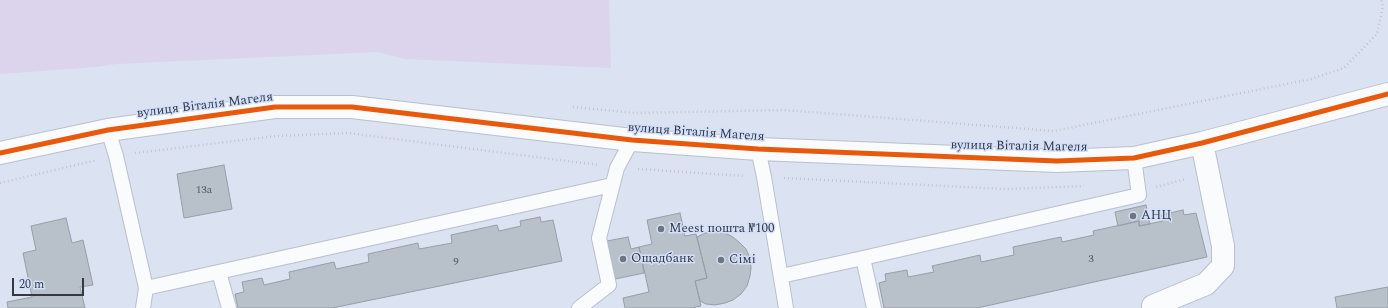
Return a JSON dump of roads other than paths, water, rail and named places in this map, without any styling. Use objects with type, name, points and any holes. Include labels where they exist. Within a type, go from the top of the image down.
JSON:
[{"type":"street","name":"вулиця Віталія Магеля","points":[[0,153],[108,130],[275,107],[352,107],[632,140],[758,149],[1057,161],[1134,158],[1202,143],[1388,94]]},
{"type":"street","points":[[1149,307],[1206,284],[1223,266],[1223,246],[1202,143]]},
{"type":"lane","points":[[108,130],[116,156],[146,288],[143,308]]},
{"type":"lane","points":[[597,308],[597,304],[612,292],[609,285],[599,238],[617,168],[632,140]]},
{"type":"lane","points":[[758,149],[781,276],[782,305]]},
{"type":"lane","points":[[781,276],[1139,195],[1134,158]]},
{"type":"lane","points":[[146,288],[612,185]]},
{"type":"lane","points":[[863,258],[874,308]]},
{"type":"lane","points":[[219,272],[229,308]]},
{"type":"lane","points":[[579,308],[609,285]]},
{"type":"place","name":"АНЦ","points":[[1133,216]]},
{"type":"place","name":"Meest пошта №100","points":[[661,229]]},
{"type":"place","name":"Ощадбанк","points":[[623,259]]},
{"type":"place","name":"Сімі","points":[[721,260]]}]
